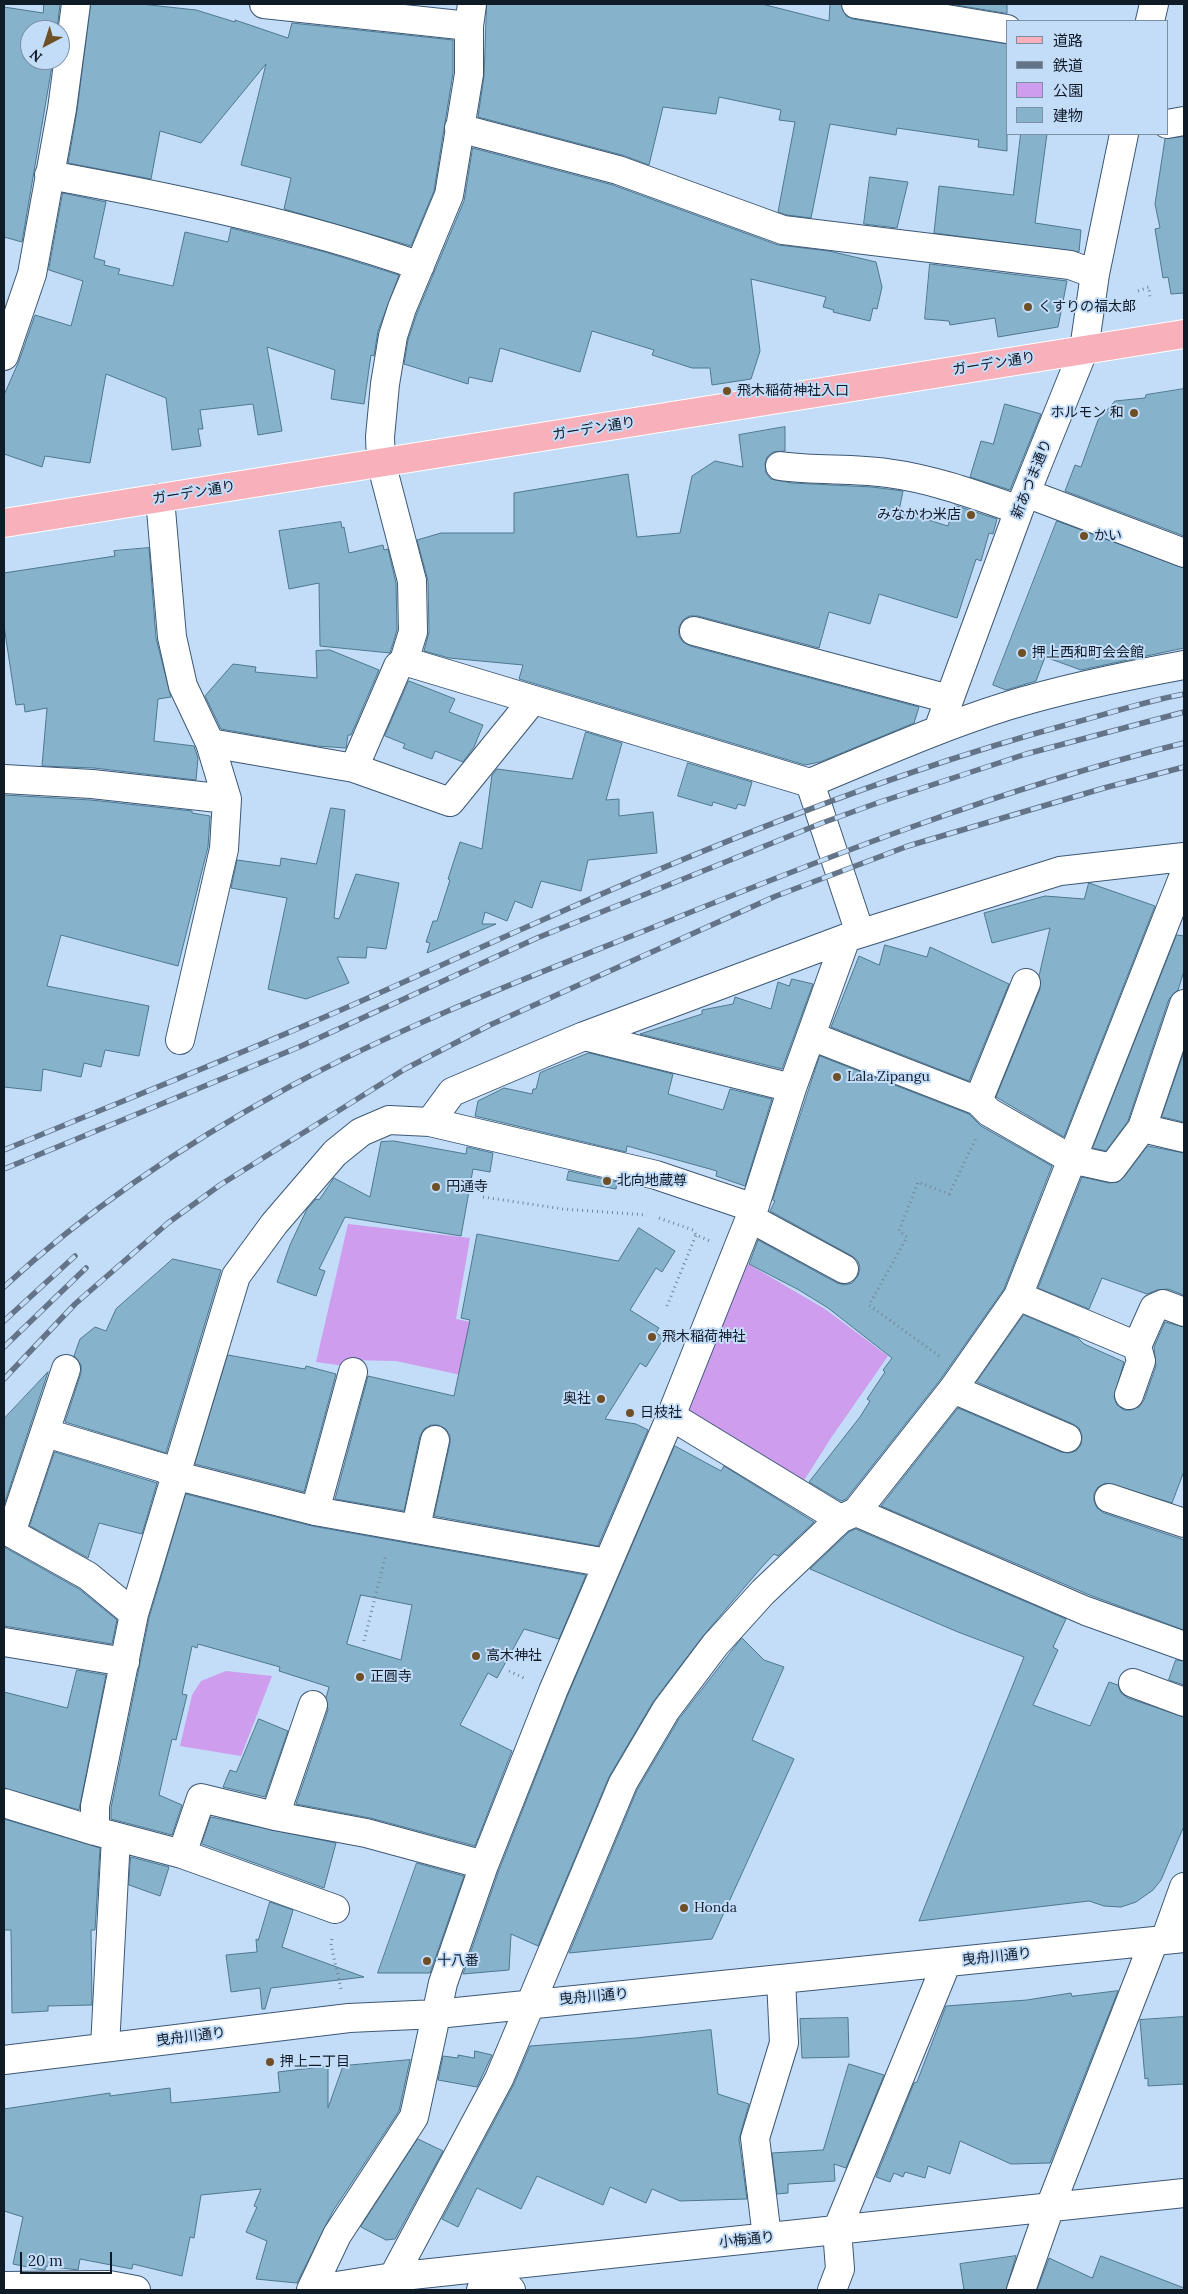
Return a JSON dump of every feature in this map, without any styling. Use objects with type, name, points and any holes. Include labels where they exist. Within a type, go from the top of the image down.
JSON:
[{"type":"main road","name":"ガーデン通り","points":[[4,523],[1184,334]]},
{"type":"street","points":[[4,356],[32,274],[62,108],[76,4]]},
{"type":"street","points":[[264,4],[470,15],[468,74],[449,195],[402,308],[393,336],[384,393],[380,437],[381,462],[412,582],[413,632],[404,662],[398,666],[354,768]]},
{"type":"street","points":[[856,4],[1006,28]]},
{"type":"street","points":[[1150,20],[1154,4]]},
{"type":"street","points":[[1168,124],[1184,121]]},
{"type":"street","points":[[459,128],[618,170],[784,230],[1070,265],[1095,274]]},
{"type":"street","name":"新あづま通り","points":[[938,730],[1023,502],[1084,349],[1095,274],[1124,135]]},
{"type":"street","points":[[50,175],[184,200],[353,244],[420,266]]},
{"type":"street","points":[[780,466],[811,470],[849,469],[888,473],[946,485],[1023,502],[1184,554]]},
{"type":"street","points":[[160,498],[172,637],[182,686],[210,742],[227,799],[224,849],[180,1040]]},
{"type":"street","points":[[694,631],[949,699]]},
{"type":"street","points":[[404,662],[810,783],[938,730],[1007,706],[1065,690],[1184,665]]},
{"type":"street","points":[[210,742],[354,768],[450,802],[532,701]]},
{"type":"street","points":[[4,779],[92,784],[227,799]]},
{"type":"street","points":[[311,2290],[338,2235],[414,2117],[443,1983],[484,1865],[607,1563],[671,1416],[752,1213],[792,1088],[811,1036],[853,935],[810,783]]},
{"type":"street","points":[[430,1122],[452,1092],[584,1036],[853,935],[1060,871],[1184,857]]},
{"type":"street","points":[[398,2281],[499,2079],[529,2003],[623,1783],[666,1710],[721,1638],[764,1592],[848,1515],[959,1381],[1018,1296],[1184,875]]},
{"type":"street","points":[[983,1106],[1026,983]]},
{"type":"street","points":[[811,1036],[983,1106],[1071,1159],[1112,1168],[1142,1128],[1184,1004]]},
{"type":"street","points":[[584,1036],[792,1088]]},
{"type":"street","points":[[105,2047],[106,1834],[95,1806],[134,1614],[174,1475],[236,1276],[274,1224],[329,1160],[361,1132],[389,1120],[430,1122],[656,1175],[752,1213],[844,1270]]},
{"type":"street","points":[[1142,1128],[1184,1138]]},
{"type":"street","points":[[1018,1296],[1137,1346]]},
{"type":"street","points":[[1129,1395],[1141,1361],[1137,1346],[1154,1308],[1163,1304],[1184,1312]]},
{"type":"street","points":[[66,1369],[11,1533],[88,1576],[134,1614]]},
{"type":"street","points":[[315,1511],[353,1372]]},
{"type":"street","points":[[959,1381],[1068,1438]]},
{"type":"street","points":[[671,1416],[848,1515],[1086,1611],[1184,1646]]},
{"type":"street","points":[[46,1433],[163,1468],[174,1475],[315,1511],[405,1525],[607,1563]]},
{"type":"street","points":[[405,1525],[435,1440]]},
{"type":"street","points":[[1108,1498],[1184,1523]]},
{"type":"street","points":[[4,1642],[125,1662]]},
{"type":"street","points":[[1133,1683],[1184,1702]]},
{"type":"street","points":[[275,1816],[313,1705]]},
{"type":"street","points":[[182,1854],[202,1798],[275,1816],[366,1833],[484,1865]]},
{"type":"street","points":[[4,1803],[106,1834],[182,1854],[335,1909]]},
{"type":"street","points":[[1021,2290],[1050,2207],[1168,1940],[1184,1887]]},
{"type":"street","name":"曳舟川通り","points":[[4,2060],[349,2018],[437,2014],[529,2003],[1168,1940]]},
{"type":"street","points":[[832,2290],[840,2269],[837,2230],[947,1962]]},
{"type":"street","points":[[767,2238],[755,2138],[784,2043],[781,1979]]},
{"type":"street","name":"小梅通り","points":[[311,2290],[398,2281],[486,2279],[767,2238],[1184,2193]]},
{"type":"street","points":[[486,2279],[511,2290]]},
{"type":"street","points":[[4,2286],[109,2285],[136,2290]]},
{"type":"path","points":[[1138,291],[1149,287],[1150,298]]},
{"type":"path","points":[[959,1381],[904,1332],[869,1305],[907,1237],[899,1231],[918,1182],[949,1194],[983,1106]]},
{"type":"path","points":[[483,1197],[563,1209],[647,1215]]},
{"type":"path","points":[[659,1218],[693,1230],[696,1235],[736,1252]]},
{"type":"path","points":[[667,1306],[696,1235]]},
{"type":"path","points":[[364,1641],[405,1525]]},
{"type":"path","points":[[335,1909],[331,1945],[349,2018]]},
{"type":"green space","points":[[348,1224],[470,1238],[456,1319],[576,1343],[549,1394],[396,1361],[347,1360],[345,1366],[316,1362]]},
{"type":"green space","points":[[743,1261],[825,1309],[888,1356],[803,1482],[682,1414]]},
{"type":"green space","points":[[226,1671],[272,1676],[241,1756],[180,1746],[192,1695],[201,1681]]},
{"type":"building","points":[[44,4],[60,4],[58,20],[20,20],[20,70],[51,70],[22,242],[4,237],[4,7],[43,13]]},
{"type":"building","points":[[91,4],[141,4],[196,10],[235,22],[235,20],[288,38],[292,23],[453,40],[453,73],[434,191],[411,246],[284,209],[291,178],[241,165],[266,64],[201,143],[160,131],[151,179],[68,163]]},
{"type":"building","points":[[487,4],[762,4],[829,21],[830,4],[841,4],[846,16],[853,19],[1006,44],[1007,151],[978,147],[979,140],[897,128],[896,135],[830,124],[811,218],[787,215],[778,212],[795,122],[779,120],[781,110],[719,97],[716,114],[663,107],[649,165],[622,155],[478,117],[484,76]]},
{"type":"building","points":[[950,4],[1007,4],[1007,13]]},
{"type":"building","points":[[1021,135],[1047,135],[1035,223],[1081,230],[1079,252],[934,233],[939,186],[1013,195]]},
{"type":"building","points":[[1184,137],[1184,293],[1171,294],[1168,277],[1163,278],[1155,229],[1160,228],[1155,204],[1165,139]]},
{"type":"building","points":[[473,148],[613,185],[778,245],[829,251],[876,262],[882,287],[877,309],[873,308],[870,321],[833,312],[834,310],[823,307],[826,297],[751,279],[760,351],[751,379],[712,385],[710,368],[692,368],[652,355],[654,350],[592,331],[580,372],[500,348],[492,382],[469,377],[468,384],[404,364],[408,340],[417,313],[464,201]]},
{"type":"building","points":[[870,177],[908,182],[897,228],[864,224]]},
{"type":"building","points":[[63,193],[106,202],[94,258],[105,261],[104,265],[120,269],[118,274],[173,286],[185,232],[228,242],[231,228],[325,252],[399,275],[378,331],[374,356],[371,355],[364,404],[331,399],[335,370],[267,347],[282,431],[258,435],[253,404],[200,410],[203,429],[198,429],[201,446],[172,450],[166,398],[106,374],[90,463],[45,456],[42,467],[4,454],[4,395],[19,361],[35,315],[71,326],[83,281],[49,270]]},
{"type":"building","points":[[930,264],[1067,281],[1058,327],[998,337],[995,318],[950,325],[949,321],[925,319]]},
{"type":"building","points":[[1184,389],[1184,536],[1065,491],[1075,465],[1081,467],[1098,420],[1115,401],[1145,398],[1146,395]]},
{"type":"building","points":[[1005,404],[1041,414],[1010,490],[970,477],[981,441],[993,444]]},
{"type":"building","points":[[785,427],[785,451],[773,452],[767,457],[765,464],[766,473],[771,479],[792,483],[872,487],[903,491],[899,511],[948,526],[954,505],[997,519],[993,534],[989,533],[981,561],[976,559],[957,618],[879,594],[870,624],[829,612],[819,648],[698,616],[689,616],[683,620],[679,627],[679,636],[683,642],[690,646],[919,707],[914,723],[820,762],[805,765],[519,679],[523,665],[449,658],[424,651],[429,632],[428,581],[417,540],[441,533],[514,533],[514,493],[628,474],[637,537],[680,533],[692,476],[715,461],[743,467],[739,435]]},
{"type":"building","points":[[1057,521],[1184,568],[1184,648],[1081,670],[1045,657],[1036,681],[1006,690],[993,685]]},
{"type":"building","points":[[341,522],[342,528],[344,527],[349,553],[383,545],[384,550],[388,549],[396,583],[397,630],[390,653],[320,646],[319,583],[289,589],[279,531]]},
{"type":"building","points":[[149,548],[156,638],[171,697],[158,699],[154,741],[194,746],[198,758],[196,780],[94,768],[42,766],[47,708],[25,712],[24,704],[16,705],[4,626],[4,573],[115,556],[114,551]]},
{"type":"building","points":[[330,650],[379,670],[351,735],[348,735],[346,748],[317,746],[221,729],[205,696],[233,664],[256,667],[255,672],[317,678],[316,651]]},
{"type":"building","points":[[409,681],[455,699],[449,712],[483,725],[474,747],[463,762],[435,751],[432,759],[403,748],[405,744],[385,736]]},
{"type":"building","points":[[586,732],[622,743],[606,800],[619,799],[619,816],[653,812],[657,853],[588,860],[581,891],[541,881],[532,908],[515,901],[507,921],[485,912],[482,924],[496,924],[427,953],[430,943],[426,942],[433,921],[437,921],[460,842],[482,849],[492,775],[497,769],[572,779]]},
{"type":"building","points":[[688,763],[752,782],[745,806],[738,804],[736,809],[713,802],[712,806],[678,796]]},
{"type":"building","points":[[4,795],[91,800],[192,811],[192,813],[210,816],[208,847],[178,966],[61,935],[47,986],[149,1006],[139,1056],[105,1050],[101,1067],[84,1063],[81,1077],[43,1069],[41,1091],[4,1087]]},
{"type":"building","points":[[331,808],[345,810],[334,918],[339,919],[356,874],[399,883],[386,949],[367,947],[366,958],[337,957],[349,983],[306,999],[268,989],[287,898],[231,888],[237,860],[280,866],[281,858],[316,864]]},
{"type":"building","points":[[1089,883],[1155,906],[1064,1137],[996,1097],[1040,989],[1039,976],[1050,928],[992,943],[984,913],[1045,896],[1084,899]]},
{"type":"building","points":[[1177,935],[1184,936],[1184,971],[1178,990],[1169,999],[1128,1121],[1106,1151],[1093,1148]]},
{"type":"building","points":[[885,945],[927,957],[930,947],[1009,984],[969,1081],[831,1027],[859,956],[879,965]]},
{"type":"building","points":[[792,979],[813,984],[782,1069],[640,1034],[702,1014],[702,1010],[733,1004],[735,997],[771,1009],[778,982],[789,986]]},
{"type":"building","points":[[1184,1052],[1184,1122],[1162,1117]]},
{"type":"building","points":[[589,1053],[673,1074],[668,1094],[723,1110],[730,1089],[772,1099],[745,1186],[716,1176],[717,1171],[627,1146],[626,1152],[475,1116],[478,1101],[504,1088],[532,1094],[533,1089],[536,1089],[540,1073]]},
{"type":"building","points":[[820,1056],[969,1114],[981,1126],[1052,1166],[1004,1289],[940,1380],[846,1499],[841,1501],[809,1482],[860,1417],[870,1401],[867,1399],[892,1358],[828,1308],[799,1290],[749,1264],[758,1240],[837,1283],[845,1285],[852,1283],[858,1276],[860,1268],[858,1261],[852,1256],[770,1211],[775,1201],[773,1200]]},
{"type":"building","points":[[394,1141],[466,1154],[467,1147],[493,1153],[490,1172],[473,1169],[461,1236],[345,1217],[319,1269],[325,1271],[316,1296],[277,1282],[290,1245],[307,1209],[316,1199],[319,1200],[334,1178],[370,1197],[381,1142]]},
{"type":"building","points":[[1148,1146],[1184,1153],[1184,1295],[1168,1289],[1157,1290],[1147,1294],[1102,1278],[1089,1309],[1038,1288],[1082,1177],[1109,1183],[1118,1182]]},
{"type":"building","points":[[569,1171],[617,1182],[616,1189],[567,1180]]},
{"type":"building","points":[[639,1228],[675,1251],[662,1272],[656,1268],[630,1310],[659,1328],[656,1333],[664,1338],[646,1367],[640,1363],[605,1419],[636,1424],[648,1430],[598,1546],[434,1516],[450,1443],[450,1436],[446,1429],[438,1425],[431,1425],[424,1429],[420,1436],[404,1511],[335,1499],[368,1376],[454,1396],[470,1320],[461,1318],[477,1234],[618,1261]]},
{"type":"building","points":[[173,1259],[221,1270],[166,1453],[65,1422],[81,1373],[81,1365],[74,1356],[80,1339],[95,1327],[106,1331],[116,1309]]},
{"type":"building","points":[[1024,1315],[1078,1338],[1084,1344],[1124,1362],[1114,1397],[1117,1405],[1124,1410],[1139,1407],[1144,1400],[1156,1366],[1154,1347],[1165,1322],[1184,1327],[1184,1471],[1172,1503],[1106,1483],[1098,1487],[1094,1493],[1094,1501],[1097,1508],[1104,1513],[1184,1540],[1184,1630],[1092,1596],[881,1506],[958,1408],[1061,1452],[1069,1453],[1076,1451],[1081,1445],[1082,1436],[1079,1428],[1073,1424],[977,1382]]},
{"type":"building","points":[[228,1355],[305,1369],[306,1366],[336,1374],[304,1492],[195,1464]]},
{"type":"building","points":[[48,1372],[4,1505],[4,1419]]},
{"type":"building","points":[[675,1446],[721,1471],[724,1466],[814,1522],[778,1556],[774,1554],[761,1568],[703,1636],[653,1702],[609,1777],[538,1946],[511,1934],[509,1970],[463,1974],[499,1870],[567,1697]]},
{"type":"building","points":[[55,1452],[157,1483],[142,1534],[99,1523],[88,1558],[30,1526]]},
{"type":"building","points":[[186,1494],[312,1526],[586,1575],[559,1639],[524,1629],[497,1678],[488,1673],[460,1725],[512,1751],[475,1846],[370,1818],[296,1804],[328,1710],[326,1698],[329,1687],[279,1671],[280,1667],[198,1644],[197,1648],[192,1646],[182,1694],[187,1695],[176,1740],[172,1739],[159,1795],[182,1805],[172,1835],[111,1819],[111,1808],[149,1618]],"holes":[[[361,1595],[412,1605],[401,1660],[347,1644]]]},
{"type":"building","points":[[856,1529],[1066,1619],[1053,1647],[1058,1650],[1033,1705],[1090,1726],[1109,1682],[1118,1685],[1121,1693],[1128,1698],[1184,1717],[1184,1826],[1161,1880],[1153,1890],[1136,1902],[1121,1907],[1104,1906],[1089,1901],[919,1921],[1024,1657],[958,1632],[810,1569],[849,1532]]},
{"type":"building","points":[[4,1547],[79,1589],[117,1620],[112,1644],[4,1626]]},
{"type":"building","points":[[742,1638],[764,1660],[784,1667],[752,1740],[794,1759],[712,1939],[569,1953],[637,1790],[679,1719]]},
{"type":"building","points":[[1176,1660],[1184,1661],[1184,1685],[1169,1680]]},
{"type":"building","points":[[77,1670],[106,1675],[79,1810],[4,1788],[4,1692],[67,1708]]},
{"type":"building","points":[[259,1719],[288,1731],[265,1797],[223,1787],[230,1770],[236,1772]]},
{"type":"building","points":[[211,1817],[336,1843],[324,1888],[202,1844]]},
{"type":"building","points":[[4,1819],[100,1848],[95,1930],[91,1930],[92,2005],[48,2006],[48,2011],[12,2013],[11,1930],[4,1930]]},
{"type":"building","points":[[131,1857],[169,1867],[160,1896],[129,1885]]},
{"type":"building","points":[[417,1863],[464,1876],[430,1973],[378,1973]]},
{"type":"building","points":[[270,1902],[293,1910],[282,1947],[364,1977],[271,1988],[265,2009],[262,2009],[260,1988],[231,1992],[226,1955],[257,1952],[256,1939],[258,1940]]},
{"type":"building","points":[[1118,1991],[1050,2163],[1011,2164],[960,2141],[950,2174],[928,2166],[925,2178],[905,2172],[903,2177],[894,2173],[890,2182],[876,2177],[914,2083],[917,2082],[946,2006],[1027,2000],[1071,1993],[1072,1996]]},
{"type":"building","points":[[1184,2017],[1184,2084],[1148,2086],[1148,2078],[1145,2079],[1140,2020]]},
{"type":"building","points":[[848,2018],[849,2057],[802,2058],[800,2019]]},
{"type":"building","points":[[711,2030],[718,2094],[749,2104],[739,2139],[747,2199],[680,2201],[652,2189],[646,2203],[610,2187],[603,2205],[537,2176],[521,2209],[477,2188],[458,2227],[442,2219],[513,2086],[530,2046]]},
{"type":"building","points":[[475,2051],[492,2055],[477,2087],[438,2080],[443,2056],[458,2058],[458,2055],[474,2058]]},
{"type":"building","points":[[410,2060],[399,2111],[333,2211],[297,2283],[256,2279],[267,2241],[246,2232],[257,2207],[254,2206],[261,2189],[201,2195],[194,2238],[190,2237],[182,2276],[133,2264],[132,2269],[80,2259],[78,2270],[46,2266],[45,2270],[42,2270],[13,2264],[23,2217],[4,2211],[4,2109],[110,2093],[110,2096],[170,2088],[171,2103],[280,2092],[278,2072],[328,2066],[328,2108],[343,2066]]},
{"type":"building","points":[[849,2064],[884,2075],[846,2168],[834,2164],[835,2181],[788,2184],[788,2193],[777,2194],[772,2153],[823,2150]]},
{"type":"building","points":[[418,2139],[443,2151],[395,2239],[386,2240],[361,2227]]},
{"type":"building","points":[[1016,2256],[1006,2290],[964,2290],[960,2264]]},
{"type":"building","points":[[1101,2256],[1184,2288],[1184,2290],[1037,2290],[1049,2258],[1092,2278]]},
{"type":"railway","points":[[4,1150],[291,1032],[639,878],[810,809],[984,749],[1128,707],[1184,694]]},
{"type":"railway","points":[[4,1169],[299,1047],[537,938],[822,823],[1026,754],[1184,712]]},
{"type":"railway","points":[[4,1287],[36,1258],[104,1204],[214,1130],[289,1087],[419,1023],[710,904],[911,827],[1046,782],[1184,743]]},
{"type":"railway","points":[[4,1379],[75,1304],[168,1223],[220,1185],[405,1069],[490,1025],[776,896],[908,846],[1104,788],[1184,767]]},
{"type":"railway","points":[[4,1321],[75,1256]]},
{"type":"railway","points":[[4,1347],[86,1268]]},
{"type":"place","name":"くすりの福太郎","points":[[1028,307]]},
{"type":"place","name":"飛木稲荷神社入口","points":[[727,391]]},
{"type":"place","name":"ホルモン 和","points":[[1134,413]]},
{"type":"place","name":"みなかわ米店","points":[[971,515]]},
{"type":"place","name":"かい","points":[[1084,536]]},
{"type":"place","name":"押上西和町会会館","points":[[1022,653]]},
{"type":"place","name":"Lala Zipangu","points":[[837,1077]]},
{"type":"place","name":"北向地蔵尊","points":[[607,1181]]},
{"type":"place","name":"円通寺","points":[[436,1187]]},
{"type":"place","name":"飛木稲荷神社","points":[[652,1337]]},
{"type":"place","name":"奥社","points":[[601,1399]]},
{"type":"place","name":"日枝社","points":[[630,1413]]},
{"type":"place","name":"高木神社","points":[[476,1656]]},
{"type":"place","name":"正圓寺","points":[[360,1677]]},
{"type":"place","name":"Honda","points":[[684,1908]]},
{"type":"place","name":"十八番","points":[[427,1961]]},
{"type":"place","name":"押上二丁目","points":[[270,2062]]}]
